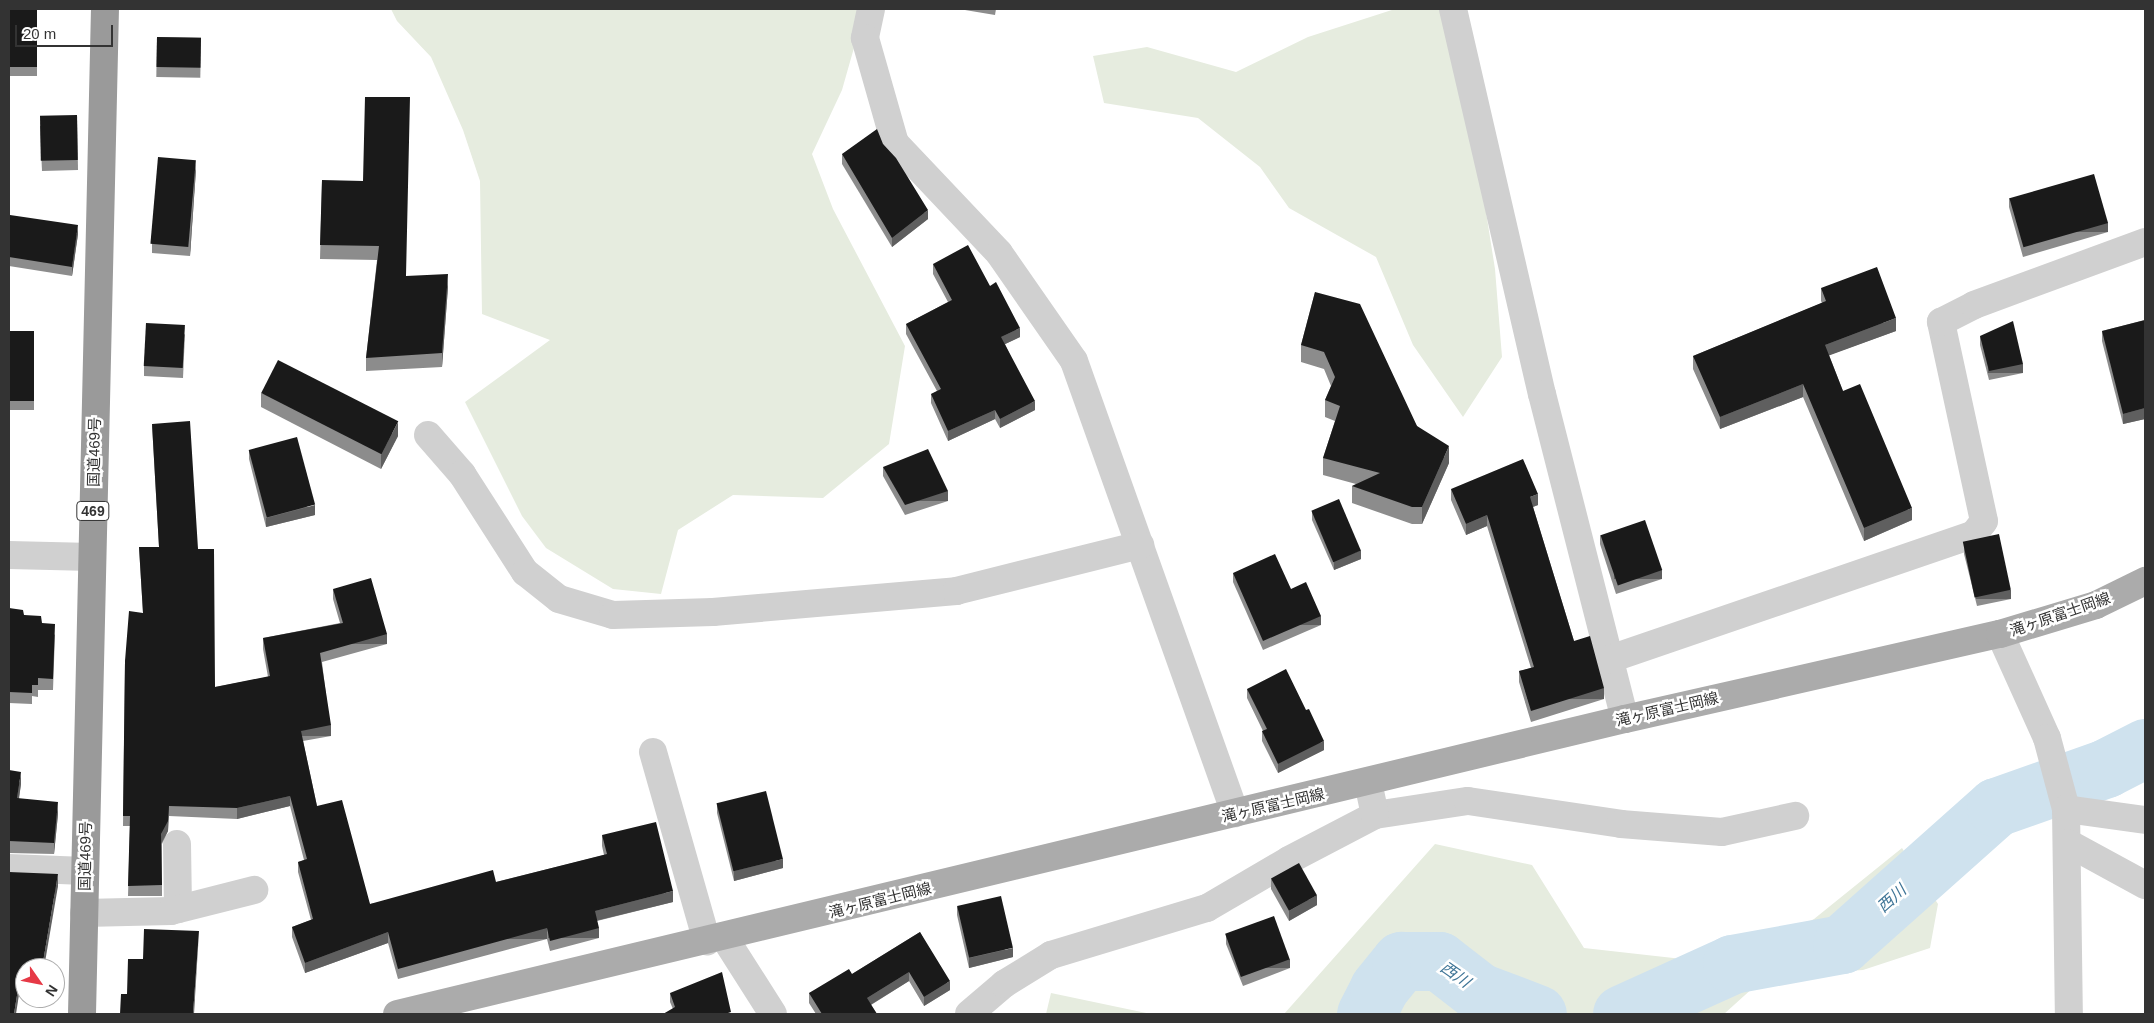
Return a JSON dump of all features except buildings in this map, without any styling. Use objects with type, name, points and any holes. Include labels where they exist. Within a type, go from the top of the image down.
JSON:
[{"type":"highway","name":"国道469号","points":[[82,1014],[105,9]]},
{"type":"main road","name":"滝ヶ原富士岡線","points":[[397,1014],[1235,813],[1368,783],[1624,719],[2000,634],[2096,605],[2145,581]]},
{"type":"street","points":[[871,9],[865,38],[895,143],[998,253],[1074,361],[1235,813]]},
{"type":"street","points":[[1453,9],[1542,394],[1624,719]]},
{"type":"street","points":[[1608,660],[1974,534],[1984,521],[1941,322],[1974,305],[2145,242]]},
{"type":"street","points":[[428,435],[462,474],[525,572],[559,599],[613,615],[712,612],[956,591],[1140,545]]},
{"type":"street","points":[[9,555],[92,557]]},
{"type":"street","points":[[2000,634],[2050,751],[2066,809],[2068,842],[2069,1014]]},
{"type":"street","points":[[653,752],[715,939],[773,1014]]},
{"type":"street","points":[[1368,783],[1375,815]]},
{"type":"street","points":[[968,1014],[1004,984],[1051,955],[1207,908],[1289,860],[1375,815],[1468,802],[1621,824],[1722,832],[1795,816]]},
{"type":"street","points":[[2066,809],[2145,820]]},
{"type":"street","points":[[2068,842],[2145,885]]},
{"type":"street","points":[[177,844],[178,909]]},
{"type":"street","points":[[9,868],[85,871]]},
{"type":"street","points":[[84,913],[178,909],[254,890]]},
{"type":"shaded area","points":[[391,9],[865,9],[842,90],[812,154],[833,209],[905,346],[889,444],[823,498],[733,495],[678,530],[661,594],[613,589],[546,548],[522,516],[465,402],[550,340],[482,314],[480,181],[463,130],[431,57],[397,21]]},
{"type":"shaded area","points":[[1395,9],[1454,9],[1495,269],[1502,357],[1463,417],[1413,345],[1376,257],[1289,208],[1260,167],[1198,118],[1104,103],[1093,56],[1147,47],[1236,72],[1308,37]]},
{"type":"shaded area","points":[[1435,844],[1532,865],[1584,948],[1727,964],[1814,919],[1902,848],[1938,904],[1930,948],[1863,970],[1765,977],[1724,1014],[1284,1014]]},
{"type":"shaded area","points":[[1051,993],[1151,1014],[1046,1014]]},
{"type":"waterway","name":"西川","points":[[1622,1014],[1732,964],[1842,944],[1996,807],[2106,768],[2145,748]]},
{"type":"waterway","name":"西川","points":[[1366,1014],[1379,988],[1401,961],[1439,961],[1479,992],[1537,1014]]}]
